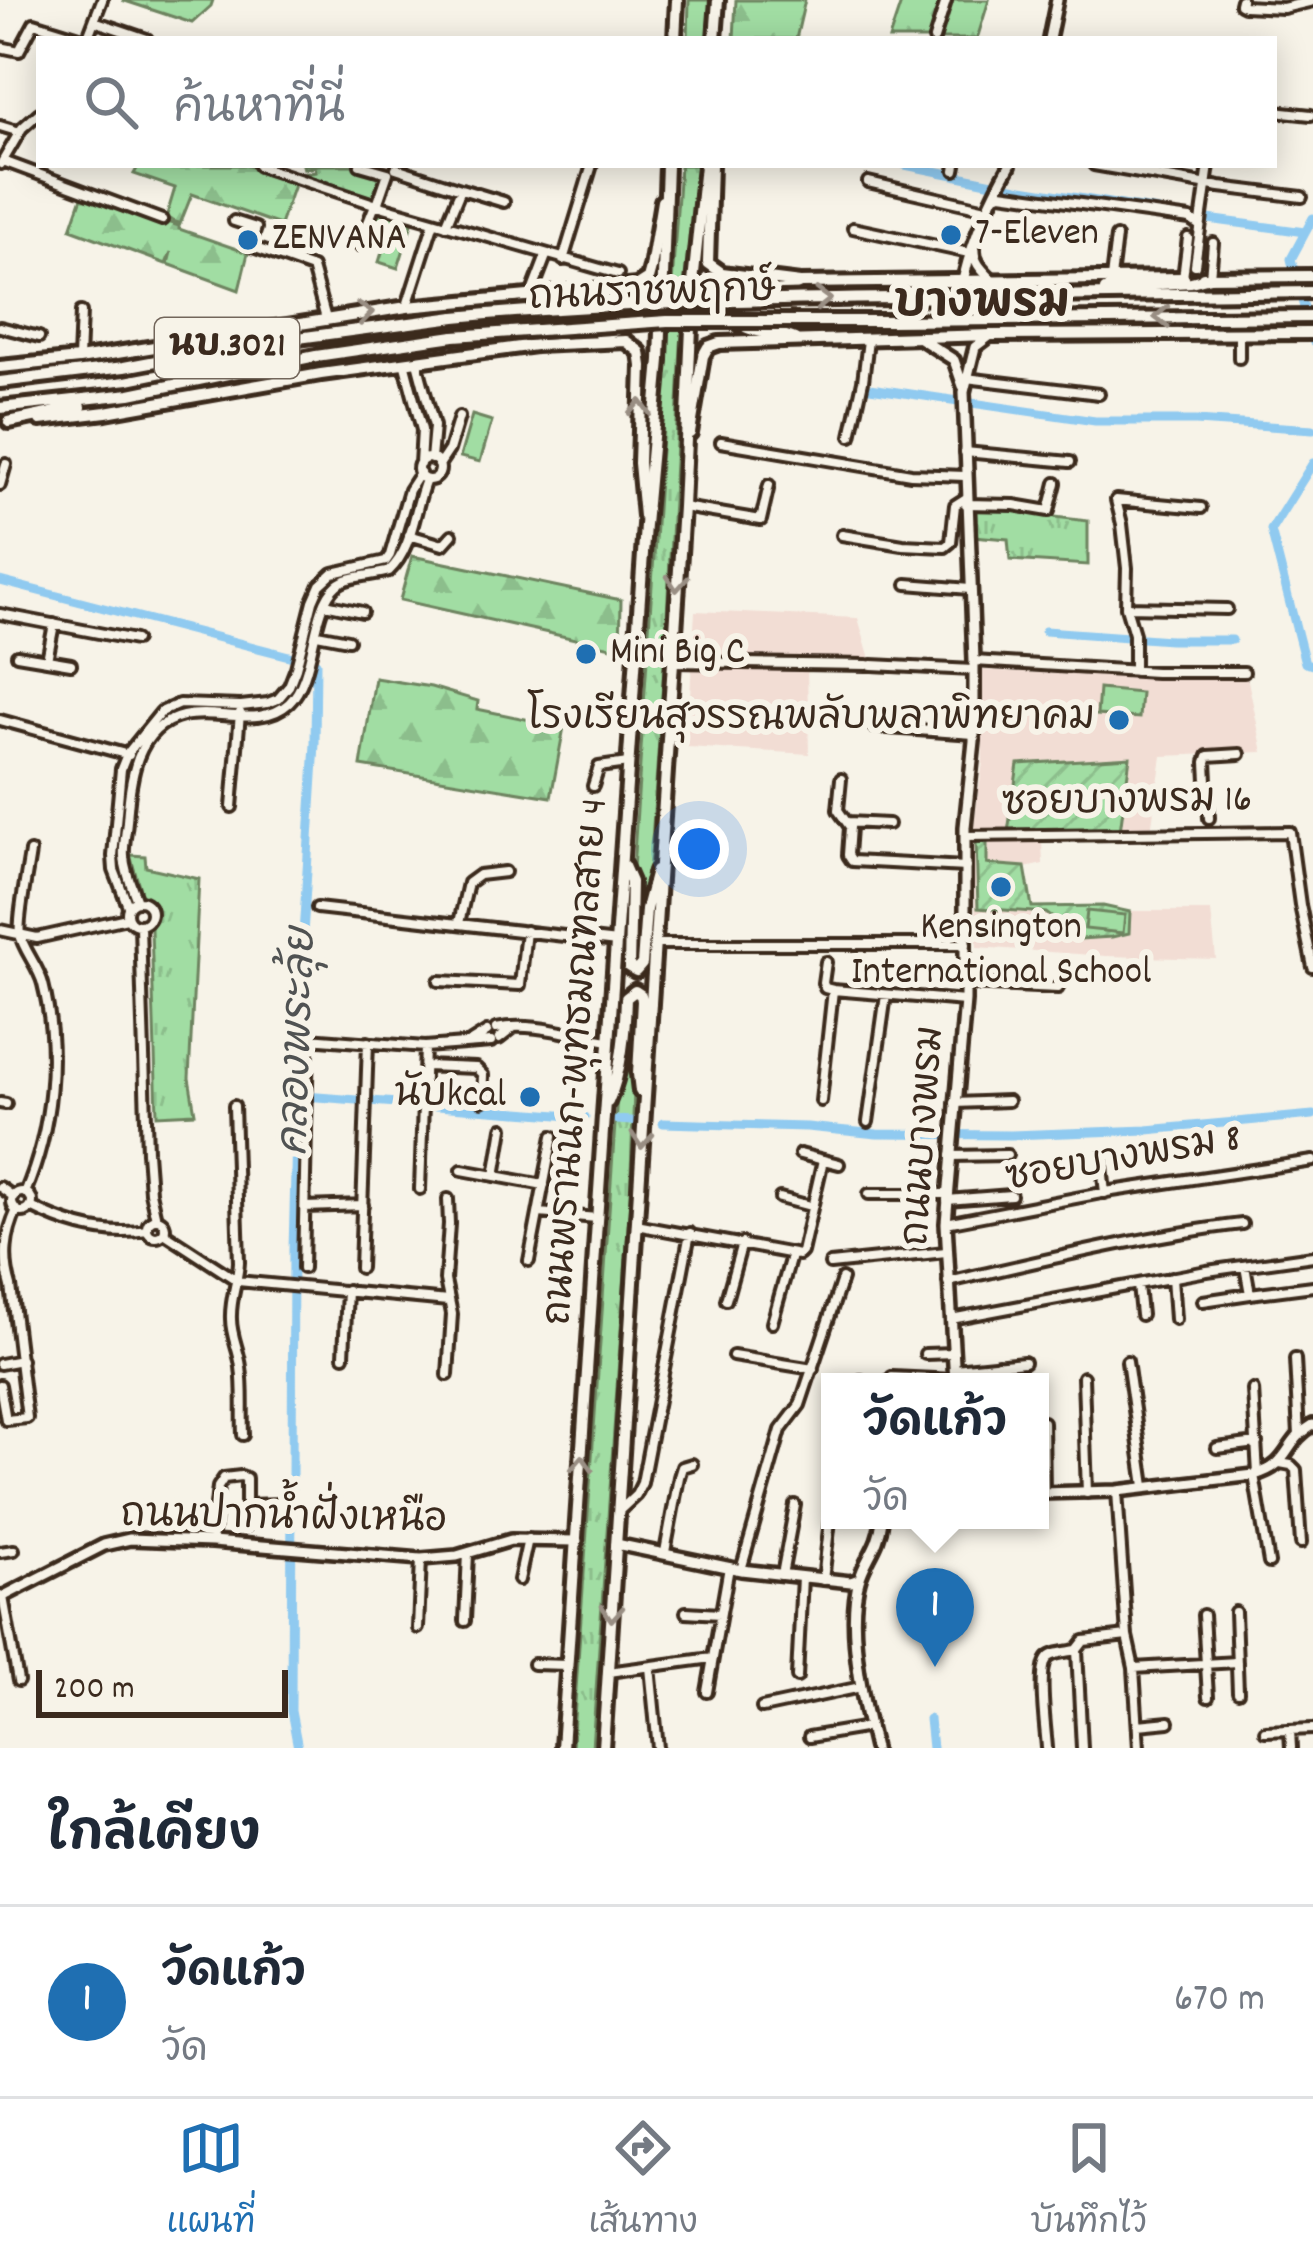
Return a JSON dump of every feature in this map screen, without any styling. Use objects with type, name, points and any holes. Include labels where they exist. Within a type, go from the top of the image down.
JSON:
[{"type":"main road","points":[[675,36],[677,0]]},
{"type":"main road","points":[[715,36],[718,0]]},
{"type":"main road","name":"ถนนราชพฤกษ์","points":[[0,367],[79,359],[407,307],[643,284],[652,268],[667,168]]},
{"type":"main road","name":"ถนนพรานนก-พุทธมณฑลสาย 4","points":[[562,1748],[645,525],[661,360],[667,168]]},
{"type":"main road","name":"ถนนราชพฤกษ์","points":[[708,168],[708,263],[722,274],[800,283],[1210,277]]},
{"type":"main road","name":"ถนนพรานนก-พุทธมณฑลสาย 4","points":[[603,1748],[693,283],[708,168]]},
{"type":"main road","points":[[1096,295],[1111,287],[1210,277],[1310,276]]},
{"type":"main road","points":[[799,341],[747,329],[735,320],[732,309],[742,295],[784,291],[800,283]]},
{"type":"main road","name":"ถนนราชพฤกษ์","points":[[0,382],[455,317],[569,306],[1313,292]]},
{"type":"main road","points":[[534,296],[605,295],[618,300],[624,312],[622,325],[611,333],[535,345]]},
{"type":"main road","name":"ถนนราชพฤกษ์","points":[[0,408],[130,394],[316,356],[454,336],[667,321],[1313,317]]},
{"type":"main road","name":"ถนนราชพฤกษ์","points":[[685,466],[705,351],[719,343],[1313,333]]},
{"type":"main road","name":"ถนนราชพฤกษ์","points":[[4,423],[106,412],[410,361],[535,345],[626,341],[640,352],[642,366],[639,481],[645,525]]},
{"type":"main road","points":[[4,423],[130,394]]},
{"type":"main road","points":[[622,863],[632,882],[629,967],[636,971],[642,964],[651,882],[660,862]]},
{"type":"main road","points":[[604,1110],[615,1087],[626,998],[635,991],[642,1001],[638,1074],[644,1102]]},
{"type":"street","points":[[88,36],[102,0]]},
{"type":"street","points":[[1050,36],[1057,0]]},
{"type":"street","points":[[1241,0],[1244,6],[1282,8],[1313,1]]},
{"type":"street","points":[[935,36],[946,1]]},
{"type":"street","points":[[94,21],[138,36]]},
{"type":"street","points":[[0,47],[19,51],[34,23],[77,36]]},
{"type":"street","points":[[1277,111],[1311,115]]},
{"type":"street","points":[[36,116],[1,163],[162,220]]},
{"type":"street","points":[[0,126],[20,132]]},
{"type":"street","points":[[266,168],[376,205],[618,274]]},
{"type":"street","points":[[359,245],[388,173],[370,168]]},
{"type":"street","points":[[396,168],[504,202]]},
{"type":"street","points":[[563,260],[591,168]]},
{"type":"street","points":[[1111,168],[1302,197]]},
{"type":"street","points":[[1195,265],[1208,168]]},
{"type":"street","points":[[963,280],[986,209],[1008,170]]},
{"type":"street","points":[[868,182],[986,209]]},
{"type":"street","points":[[446,225],[461,189]]},
{"type":"street","points":[[992,195],[1200,222]]},
{"type":"street","points":[[234,221],[256,228],[250,246],[312,268],[326,319]]},
{"type":"street","points":[[407,307],[434,222]]},
{"type":"street","points":[[853,228],[972,248]]},
{"type":"street","points":[[1111,278],[1116,237]]},
{"type":"street","points":[[1180,278],[1188,238]]},
{"type":"street","points":[[1210,277],[1213,243]]},
{"type":"street","points":[[972,248],[991,279]]},
{"type":"street","points":[[534,296],[546,256]]},
{"type":"street","points":[[79,359],[80,313]]},
{"type":"street","points":[[0,327],[39,337]]},
{"type":"street","points":[[1238,358],[1239,333]]},
{"type":"street","name":"ถนนบางพรม","points":[[955,1373],[946,1222],[966,984],[965,836],[974,762],[964,399],[975,347],[991,335]]},
{"type":"street","points":[[917,337],[954,360],[964,399]]},
{"type":"street","points":[[851,436],[868,340]]},
{"type":"street","points":[[410,361],[434,426],[435,462],[440,470],[436,478],[422,472]]},
{"type":"street","points":[[301,668],[335,586],[389,571],[400,559],[409,535],[422,472],[422,430],[410,361]]},
{"type":"street","points":[[966,378],[1099,394]]},
{"type":"street","points":[[133,904],[114,870],[121,770],[168,721],[240,711],[264,715],[284,708],[295,697],[299,650],[320,586],[333,573],[382,564],[390,555],[409,490],[449,450],[459,417]]},
{"type":"street","points":[[722,442],[911,474],[965,476]]},
{"type":"street","points":[[965,452],[1070,462]]},
{"type":"street","points":[[0,485],[6,464]]},
{"type":"street","points":[[842,535],[945,547],[951,542],[955,505],[966,501],[1048,511],[1056,483]]},
{"type":"street","points":[[682,507],[761,520],[769,484]]},
{"type":"street","points":[[1134,671],[1134,637],[1126,607],[1127,568],[1116,500],[1201,508]]},
{"type":"street","points":[[409,535],[443,545],[452,535]]},
{"type":"street","points":[[393,545],[404,548]]},
{"type":"street","points":[[907,584],[970,589]]},
{"type":"street","points":[[325,604],[362,612]]},
{"type":"street","points":[[1126,607],[1227,609]]},
{"type":"street","points":[[0,614],[135,640]]},
{"type":"street","points":[[47,660],[54,624]]},
{"type":"street","points":[[317,634],[348,640]]},
{"type":"street","points":[[299,650],[310,653]]},
{"type":"street","points":[[17,655],[71,664]]},
{"type":"street","points":[[672,662],[1244,672]]},
{"type":"street","points":[[232,807],[240,711]]},
{"type":"street","points":[[0,720],[132,756]]},
{"type":"street","points":[[874,727],[974,734]]},
{"type":"street","points":[[1209,825],[1208,757],[1240,754]]},
{"type":"street","points":[[593,786],[599,767],[629,763]]},
{"type":"street","points":[[842,779],[838,810],[850,827],[848,855],[852,861],[966,867]]},
{"type":"street","points":[[848,822],[888,824]]},
{"type":"street","name":"ซอยบางพรม 16","points":[[965,836],[1209,825],[1290,832],[1313,967]]},
{"type":"street","points":[[26,1193],[50,1106],[51,1059],[45,990],[20,934],[30,852]]},
{"type":"street","points":[[459,923],[468,883],[479,875],[505,872]]},
{"type":"street","points":[[127,918],[140,926],[149,921],[146,903],[133,904]]},
{"type":"street","points":[[127,918],[133,904]]},
{"type":"street","points":[[316,908],[617,942]]},
{"type":"street","points":[[0,930],[37,938],[127,918]]},
{"type":"street","points":[[140,926],[150,1192],[164,1233]]},
{"type":"street","points":[[440,982],[520,985],[526,931]]},
{"type":"street","points":[[655,944],[966,944]]},
{"type":"street","points":[[826,962],[825,988],[965,1000]]},
{"type":"street","points":[[966,984],[1058,988]]},
{"type":"street","points":[[821,1101],[833,990]]},
{"type":"street","points":[[868,1122],[886,995]]},
{"type":"street","points":[[303,1268],[308,1038],[425,1047],[470,1042],[493,1035],[503,1026],[609,1041]]},
{"type":"street","points":[[361,1268],[368,1042]]},
{"type":"street","points":[[420,1189],[425,1047]]},
{"type":"street","points":[[425,1066],[476,1068],[483,1075],[482,1101]]},
{"type":"street","points":[[955,1103],[1008,1101]]},
{"type":"street","points":[[234,1106],[238,1281],[232,1290],[231,1319],[242,1370],[242,1436]]},
{"type":"street","points":[[494,1176],[503,1128]]},
{"type":"street","points":[[529,1262],[553,1136]]},
{"type":"street","points":[[800,1154],[839,1164]]},
{"type":"street","points":[[950,1156],[1007,1155]]},
{"type":"street","points":[[1101,1157],[1105,1193]]},
{"type":"street","points":[[636,1225],[799,1255],[823,1160]]},
{"type":"street","name":"ซอยบางพรม 8","points":[[946,1222],[1313,1162]]},
{"type":"street","points":[[463,1170],[544,1184]]},
{"type":"street","points":[[0,1187],[14,1197]]},
{"type":"street","points":[[26,1193],[31,1207],[17,1210],[14,1197],[26,1193]]},
{"type":"street","points":[[869,1194],[1011,1195]]},
{"type":"street","points":[[780,1198],[810,1206]]},
{"type":"street","points":[[448,1199],[445,1280],[452,1314],[448,1375]]},
{"type":"street","points":[[305,1207],[363,1205]]},
{"type":"street","points":[[31,1207],[71,1225],[127,1234],[147,1230]]},
{"type":"street","points":[[0,1281],[7,1235],[17,1210]]},
{"type":"street","points":[[538,1213],[597,1218]]},
{"type":"street","points":[[147,1230],[148,1223],[156,1219]]},
{"type":"street","points":[[948,1282],[1134,1240],[1242,1224]]},
{"type":"street","points":[[147,1230],[154,1237],[164,1233]]},
{"type":"street","points":[[164,1233],[238,1281],[448,1301]]},
{"type":"street","points":[[620,1510],[642,1483],[690,1233]]},
{"type":"street","points":[[726,1300],[742,1244]]},
{"type":"street","points":[[830,1264],[946,1252]]},
{"type":"street","points":[[772,1323],[791,1256]]},
{"type":"street","points":[[951,1319],[1313,1256]]},
{"type":"street","points":[[1246,1265],[1250,1294]]},
{"type":"street","points":[[0,1385],[6,1420],[27,1418],[5,1267]]},
{"type":"street","points":[[1172,1277],[1175,1319]]},
{"type":"street","points":[[741,1570],[781,1430],[797,1412],[842,1279]]},
{"type":"street","points":[[1138,1285],[1141,1315]]},
{"type":"street","points":[[1203,1301],[1313,1286]]},
{"type":"street","points":[[344,1356],[347,1291]]},
{"type":"street","points":[[925,1354],[954,1353]]},
{"type":"street","points":[[733,1356],[813,1369]]},
{"type":"street","points":[[1295,1358],[1299,1435]]},
{"type":"street","points":[[0,1364],[21,1360]]},
{"type":"street","points":[[1127,1360],[1145,1486]]},
{"type":"street","points":[[968,1373],[1024,1362]]},
{"type":"street","points":[[998,1364],[998,1373]]},
{"type":"street","points":[[1083,1377],[1087,1493]]},
{"type":"street","points":[[1252,1390],[1256,1474],[1269,1563]]},
{"type":"street","points":[[1049,1493],[1117,1491],[1256,1474],[1275,1468],[1299,1435],[1313,1425]]},
{"type":"street","points":[[1217,1448],[1257,1443]]},
{"type":"street","points":[[1280,1463],[1296,1470],[1301,1543]]},
{"type":"street","points":[[665,1552],[682,1467],[692,1464]]},
{"type":"street","points":[[212,1542],[224,1478],[245,1478],[246,1526]]},
{"type":"street","points":[[1117,1491],[1139,1748]]},
{"type":"street","points":[[247,1504],[284,1504]]},
{"type":"street","points":[[782,1575],[794,1505]]},
{"type":"street","points":[[823,1580],[829,1529]]},
{"type":"street","points":[[874,1748],[856,1646],[859,1580],[880,1529]]},
{"type":"street","points":[[519,1580],[528,1539]]},
{"type":"street","name":"ถนนปากน้ำฝั่งเหนือ","points":[[1,1598],[116,1540],[212,1542],[421,1559],[468,1553],[511,1540],[577,1541]]},
{"type":"street","points":[[616,1544],[741,1570],[859,1580]]},
{"type":"street","points":[[0,1552],[14,1550]]},
{"type":"street","points":[[465,1621],[468,1553]]},
{"type":"street","points":[[418,1628],[421,1559]]},
{"type":"street","points":[[707,1692],[728,1568]]},
{"type":"street","points":[[797,1677],[802,1577]]},
{"type":"street","points":[[1,1598],[18,1681]]},
{"type":"street","points":[[686,1612],[720,1614]]},
{"type":"street","points":[[1234,1612],[1238,1692]]},
{"type":"street","points":[[1203,1615],[1208,1697]]},
{"type":"street","points":[[1082,1748],[1077,1650],[1084,1641],[1127,1636]]},
{"type":"street","points":[[1047,1748],[1044,1665],[1051,1655],[1077,1650]]},
{"type":"street","points":[[608,1672],[712,1658]]},
{"type":"street","points":[[1134,1668],[1237,1662]]},
{"type":"street","points":[[533,1664],[568,1666]]},
{"type":"street","points":[[650,1667],[658,1748]]},
{"type":"street","points":[[762,1708],[861,1687]]},
{"type":"street","points":[[1138,1725],[1169,1722]]},
{"type":"street","points":[[809,1737],[868,1726]]},
{"type":"street","points":[[1265,1731],[1313,1730]]},
{"type":"street","points":[[1290,1731],[1291,1748]]},
{"type":"shaded area","points":[[695,611],[858,618],[871,662],[860,662],[860,668],[807,669],[809,754],[687,747]]},
{"type":"shaded area","name":"โรงเรียนสุวรรณพลับพลาพิทยาคม","points":[[982,670],[1161,679],[1247,676],[1263,752],[1162,756],[1151,831],[975,832],[983,762]]},
{"type":"shaded area","name":"Kensington International School","points":[[972,841],[1042,841],[1043,864],[1025,868],[1032,907],[1211,911],[1216,959],[977,947]]},
{"type":"green space","points":[[122,0],[213,0],[192,23]]},
{"type":"green space","points":[[689,0],[710,0],[707,36],[688,36]]},
{"type":"green space","points":[[736,0],[805,0],[797,36],[734,36]]},
{"type":"green space","points":[[902,0],[941,0],[930,36],[890,36]]},
{"type":"green space","points":[[952,0],[989,0],[978,36],[940,36]]},
{"type":"green space","points":[[137,168],[254,168],[295,182],[280,225],[192,194],[180,224],[166,218],[175,188],[134,174]]},
{"type":"green space","points":[[315,168],[362,168],[383,175],[375,202],[296,175],[316,172]]},
{"type":"green space","points":[[680,168],[697,168],[681,346],[651,855],[637,963],[632,955],[633,869]]},
{"type":"green space","points":[[83,194],[248,253],[239,290],[168,264],[171,252],[166,264],[71,229]]},
{"type":"green space","points":[[377,210],[413,220],[398,268],[379,262],[388,233],[370,224]]},
{"type":"green space","points":[[472,415],[492,421],[480,462],[460,457]]},
{"type":"green space","points":[[973,507],[1018,508],[1088,521],[1088,565],[1010,560],[1008,539],[973,536]]},
{"type":"green space","points":[[412,556],[621,600],[620,649],[400,600]]},
{"type":"green space","points":[[375,678],[431,687],[478,701],[477,709],[564,727],[551,797],[361,766]]},
{"type":"green space","points":[[1099,689],[1141,693],[1139,718],[1097,715]]},
{"type":"green space","points":[[1130,757],[1120,831],[1008,832],[1018,764]]},
{"type":"green space","points":[[976,841],[987,841],[987,864],[1025,867],[1032,907],[1103,906],[1130,912],[1129,933],[1080,939],[1046,913],[978,908]]},
{"type":"green space","points":[[130,855],[145,856],[146,867],[199,879],[189,1078],[195,1113],[157,1115],[154,915],[151,901],[142,896]]},
{"type":"green space","points":[[1087,911],[1125,915],[1123,933],[1085,929]]},
{"type":"green space","points":[[631,996],[637,1008],[630,1200],[592,1748],[572,1748],[617,1095]]},
{"type":"waterway","points":[[920,168],[1159,211]]},
{"type":"waterway","points":[[1193,217],[1305,232]]},
{"type":"waterway","points":[[1313,218],[1291,259],[1313,341]]},
{"type":"waterway","points":[[870,388],[1095,421],[1196,421],[1313,429]]},
{"type":"waterway","points":[[1313,463],[1271,530],[1305,663],[1313,665]]},
{"type":"waterway","name":"คลองพระลุ้ย","points":[[0,581],[316,663],[293,1250],[291,1711],[298,1748]]},
{"type":"waterway","points":[[1045,631],[1232,640]]},
{"type":"waterway","points":[[304,1096],[585,1117]]},
{"type":"waterway","points":[[663,1123],[877,1134],[1011,1135],[1147,1130],[1313,1115]]},
{"type":"waterway","points":[[617,1120],[631,1121]]},
{"type":"waterway","points":[[929,1719],[932,1748]]},
{"type":"place","name":"7-Eleven","points":[[951,235]]},
{"type":"place","name":"ZENVANA","points":[[248,240]]},
{"type":"place","name":"Mini Big C","points":[[586,654]]},
{"type":"place","name":"โรงเรียนสุวรรณพลับพลาพิทยาคม","points":[[1119,720]]},
{"type":"place","name":"Kensington International School","points":[[1001,887]]},
{"type":"place","name":"นับkcal","points":[[530,1097]]},
{"type":"place","name":"วัดแก้ว","points":[[935,1667]]},
{"type":"district","name":"บางพรม","points":[[982,306]]}]
